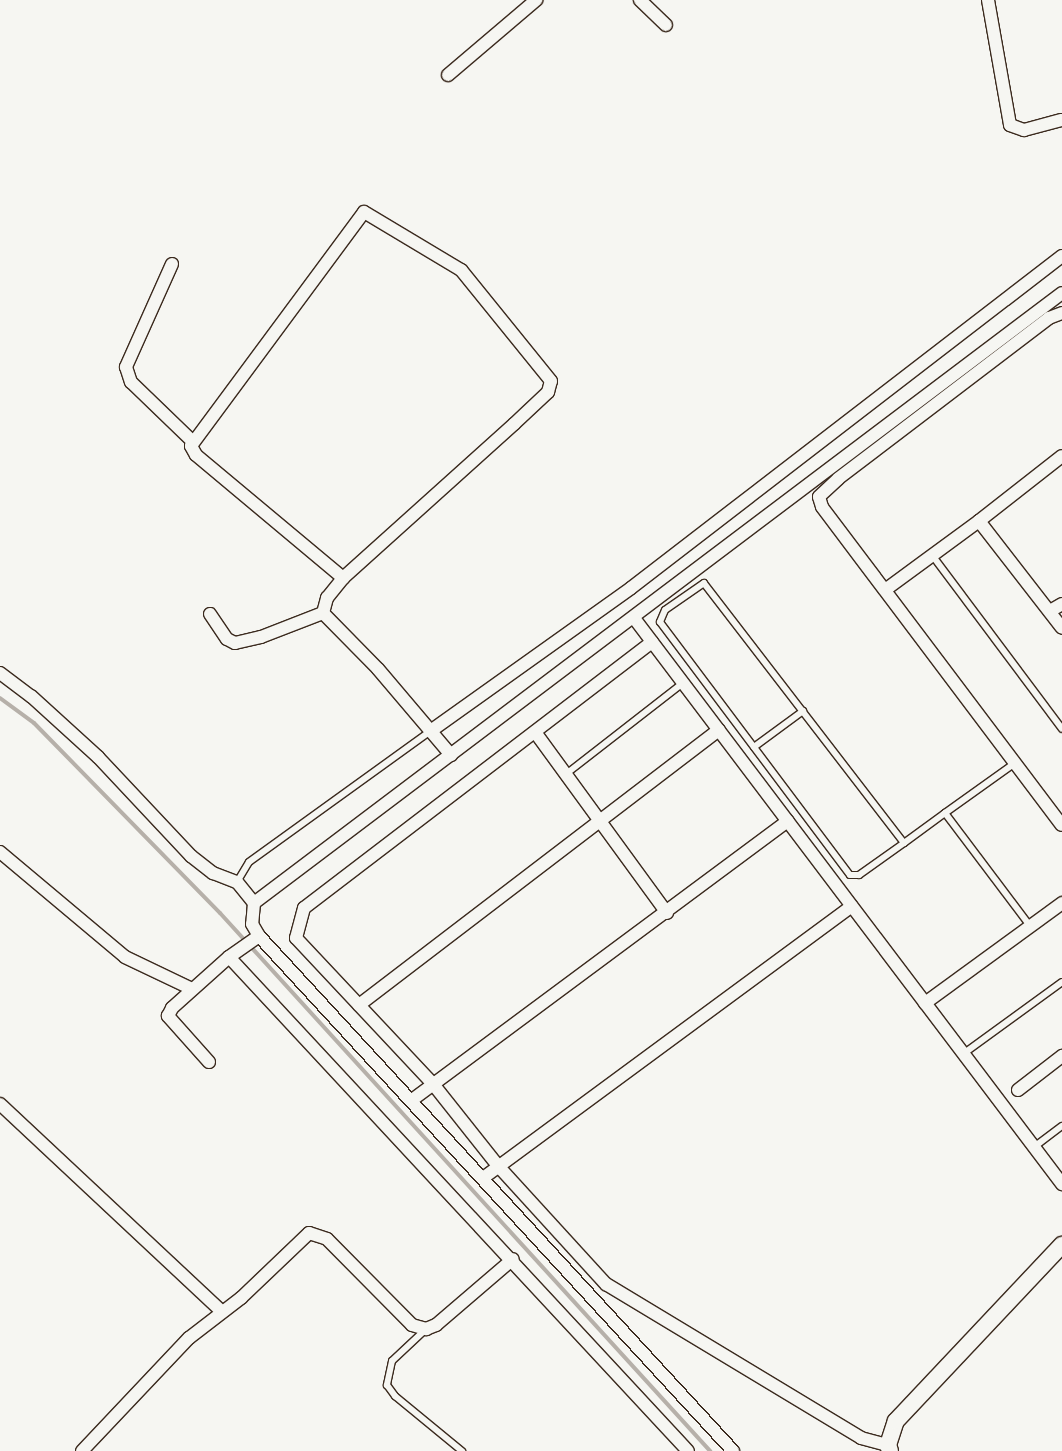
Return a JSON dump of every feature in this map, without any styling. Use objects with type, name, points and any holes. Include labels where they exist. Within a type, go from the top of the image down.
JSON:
[{"type":"street","points":[[448,75],[536,0]]},
{"type":"street","points":[[640,0],[666,25]]},
{"type":"street","points":[[988,0],[1010,125],[1024,130],[1062,120]]},
{"type":"street","points":[[192,441],[364,212],[461,270],[549,374],[550,386],[427,506],[343,578],[327,598],[323,613]]},
{"type":"street","points":[[432,730],[631,588],[1062,256]]},
{"type":"street","points":[[172,264],[126,367],[131,382],[192,441],[196,455],[343,578]]},
{"type":"street","points":[[1062,293],[834,474],[821,492],[822,507],[1062,825]]},
{"type":"street","points":[[254,903],[634,618],[1049,318],[1062,313]]},
{"type":"street","points":[[885,590],[1062,456]]},
{"type":"street","points":[[978,521],[1062,628]]},
{"type":"street","points":[[1050,612],[1062,604]]},
{"type":"street","points":[[323,613],[432,730],[451,755]]},
{"type":"street","points":[[210,614],[227,639],[235,643],[261,637],[323,613]]},
{"type":"street","points":[[634,618],[1062,1184]]},
{"type":"street","points":[[652,642],[300,913],[296,938],[433,1084],[499,1167],[606,1284],[861,1438],[889,1448],[896,1421],[1062,1245]]},
{"type":"street","points":[[0,673],[31,696],[98,757],[191,856],[213,873],[237,882],[254,903],[252,924],[256,939],[412,1100],[733,1451]]},
{"type":"street","points":[[359,1005],[719,730]]},
{"type":"street","points":[[535,732],[667,912]]},
{"type":"street","points":[[412,1100],[788,821]]},
{"type":"street","points":[[0,852],[125,957],[192,989]]},
{"type":"street","points":[[925,1002],[1062,903]]},
{"type":"street","points":[[484,1178],[852,906]]},
{"type":"street","points":[[209,1062],[168,1020],[172,1008],[234,954],[256,939]]},
{"type":"street","points":[[234,954],[688,1451]]},
{"type":"street","points":[[1018,1090],[1062,1056]]},
{"type":"street","points":[[0,1104],[221,1311]]},
{"type":"street","points":[[82,1451],[189,1338],[221,1311],[241,1298],[303,1237],[316,1233],[327,1239],[412,1325],[426,1329],[436,1325],[513,1259]]},
{"type":"lane","points":[[932,556],[1062,729]]},
{"type":"lane","points":[[904,843],[704,583],[700,583],[659,618],[850,875],[859,876],[1015,763]]},
{"type":"lane","points":[[566,774],[683,683]]},
{"type":"lane","points":[[754,747],[803,711]]},
{"type":"lane","points":[[237,882],[249,862],[432,730]]},
{"type":"lane","points":[[945,813],[1030,926]]},
{"type":"lane","points":[[964,1054],[1062,982]]},
{"type":"lane","points":[[1034,1147],[1062,1126]]},
{"type":"lane","points":[[426,1329],[392,1361],[386,1376],[387,1385],[394,1396],[462,1451]]},
{"type":"waterway","points":[[0,698],[34,723],[220,913],[710,1451]]}]
